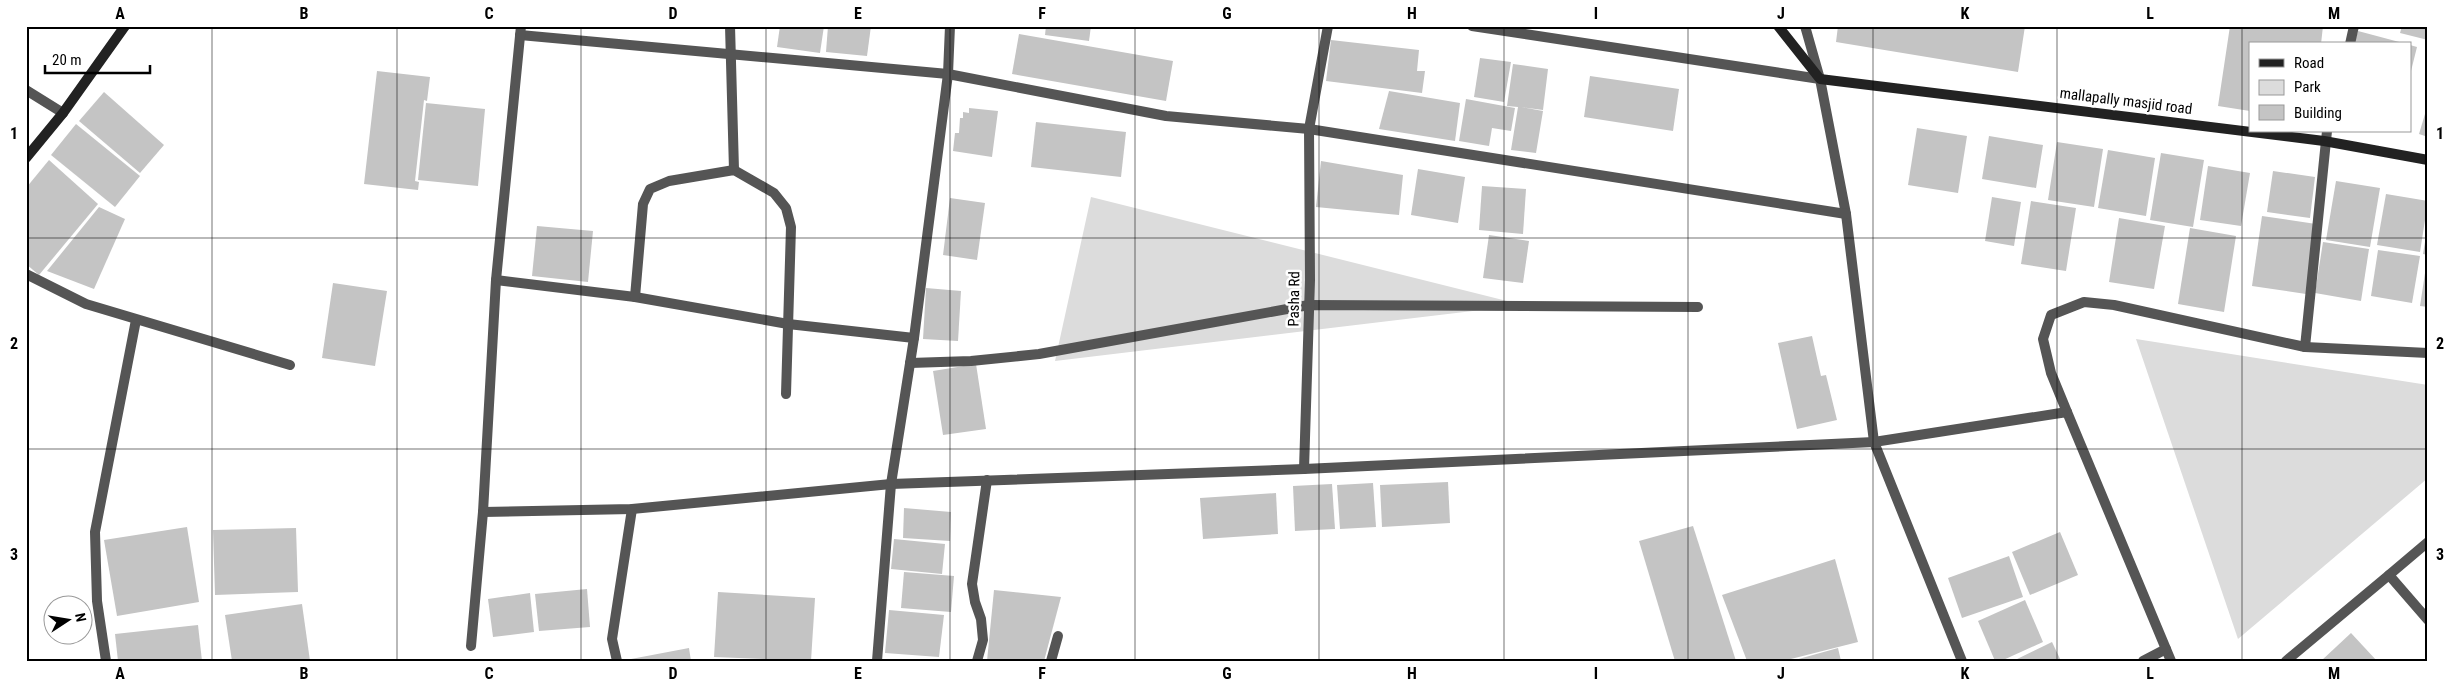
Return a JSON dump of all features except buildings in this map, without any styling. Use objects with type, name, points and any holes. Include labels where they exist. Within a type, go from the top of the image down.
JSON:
[{"type":"street","points":[[26,158],[63,113],[124,26]]},
{"type":"street","points":[[730,26],[729,53],[734,170]]},
{"type":"street","points":[[877,661],[891,484],[914,338],[948,74],[950,26]]},
{"type":"street","name":"Pasha Rd","points":[[1304,469],[1309,305],[1309,129],[1328,26]]},
{"type":"street","points":[[1472,26],[1528,31],[1820,79]]},
{"type":"street","points":[[1778,26],[1820,79]]},
{"type":"street","points":[[1805,26],[1820,79],[1846,214],[1874,442],[1962,661]]},
{"type":"street","points":[[2350,42],[2354,26]]},
{"type":"street","points":[[471,646],[483,512],[496,280],[520,31],[948,74],[1166,116],[1309,129],[1846,214]]},
{"type":"street","name":"mallapally masjid road","points":[[1820,79],[2249,127]]},
{"type":"street","points":[[26,90],[63,113]]},
{"type":"street","name":"mallapally masjid road","points":[[2290,132],[2325,136],[2428,160]]},
{"type":"street","points":[[2305,347],[2325,136]]},
{"type":"street","points":[[635,297],[643,204],[650,189],[669,181],[734,170],[774,193],[786,208],[791,227],[786,394]]},
{"type":"street","points":[[26,274],[86,304],[290,365]]},
{"type":"street","points":[[496,280],[635,297],[788,324],[914,338]]},
{"type":"street","points":[[2171,661],[2051,373],[2043,339],[2051,314],[2084,302],[2114,305],[2305,347],[2428,353]]},
{"type":"street","points":[[910,363],[971,361],[1039,354],[1309,305],[1698,307]]},
{"type":"street","points":[[106,661],[97,601],[95,532],[136,320]]},
{"type":"street","points":[[483,512],[632,509],[891,484],[1304,469],[1874,442],[2067,412]]},
{"type":"street","points":[[977,661],[983,640],[982,626],[972,584],[987,480]]},
{"type":"street","points":[[617,661],[612,639],[632,509]]},
{"type":"street","points":[[2286,661],[2428,542]]},
{"type":"street","points":[[2389,575],[2428,620]]},
{"type":"street","points":[[1051,661],[1058,636]]},
{"type":"street","points":[[2143,661],[2166,648]]},
{"type":"green space","points":[[1091,197],[1523,305],[1055,361]]},
{"type":"green space","points":[[2136,339],[2428,385],[2428,478],[2238,639]]}]
